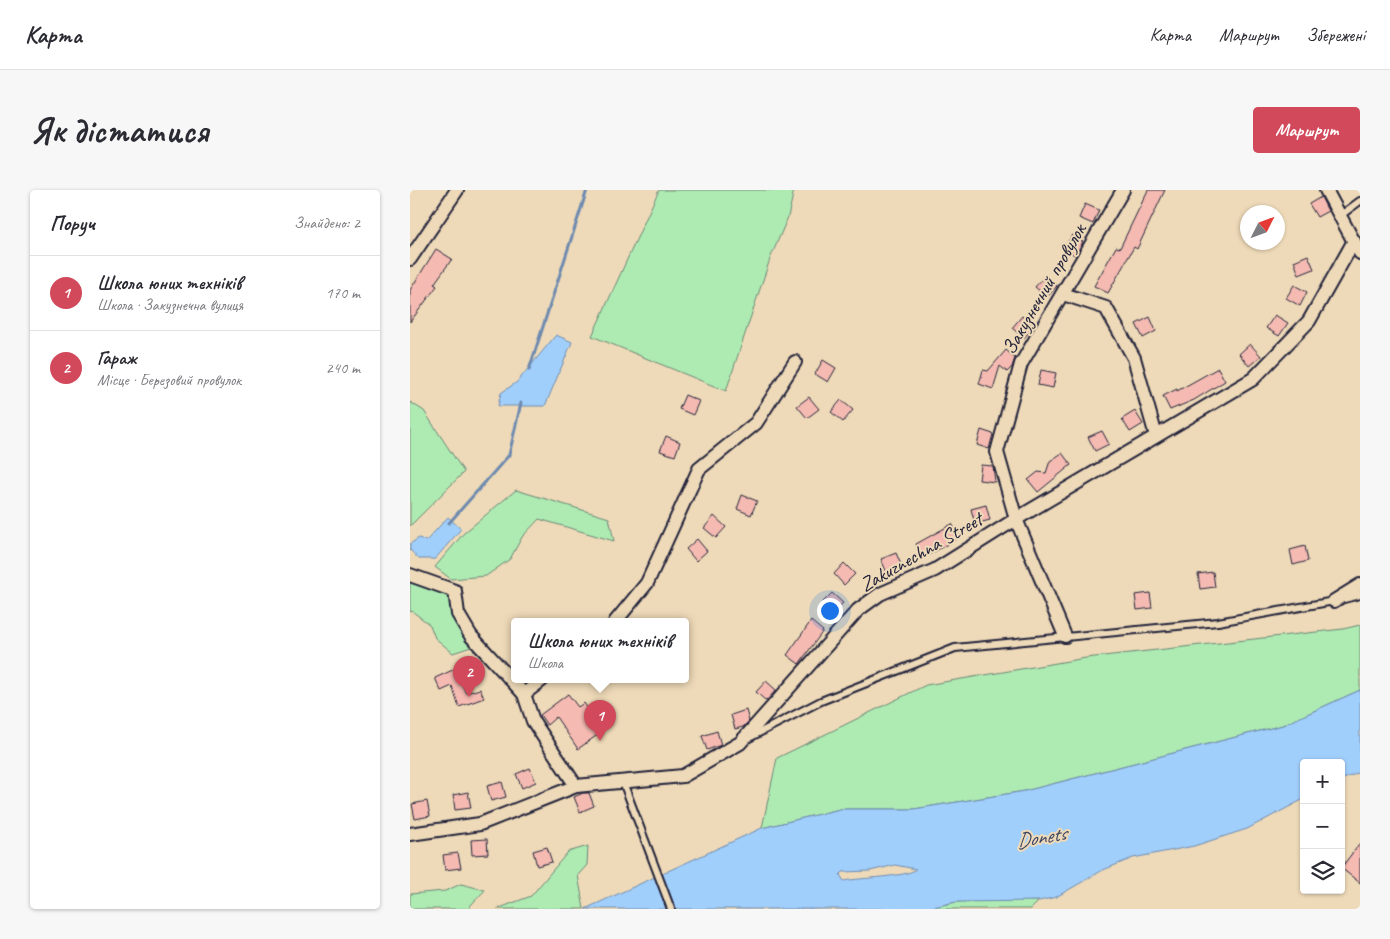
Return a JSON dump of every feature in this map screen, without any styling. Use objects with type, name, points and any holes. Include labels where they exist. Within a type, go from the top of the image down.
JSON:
[{"type":"street","points":[[410,259],[456,190]]},
{"type":"street","name":"Закузнечний провулок","points":[[1065,636],[1016,519],[997,452],[1021,364],[1123,190]]},
{"type":"street","points":[[1326,190],[1360,253]]},
{"type":"street","name":"Zakuznechna Street","points":[[410,834],[480,824],[576,786],[683,776],[740,743],[858,610],[880,594],[936,570],[1016,519],[1253,379],[1309,321],[1354,241]]},
{"type":"street","points":[[1063,294],[1106,308],[1134,358],[1156,436]]},
{"type":"street","points":[[617,618],[647,583],[699,469],[756,423],[795,362]]},
{"type":"street","points":[[410,575],[456,591],[458,614],[471,636],[511,680]]},
{"type":"street","points":[[1334,601],[1360,585]]},
{"type":"street","points":[[514,683],[524,694],[533,722],[576,786]]},
{"type":"street","points":[[524,694],[538,683]]},
{"type":"lane","points":[[1341,216],[1360,202]]},
{"type":"lane","points":[[740,743],[821,701],[955,648],[1218,622],[1360,595]]},
{"type":"lane","points":[[623,782],[672,909]]},
{"type":"green space","points":[[659,190],[794,190],[788,217],[770,259],[726,391],[592,336]]},
{"type":"green space","points":[[410,402],[424,411],[464,472],[410,526]]},
{"type":"green space","points":[[516,490],[609,518],[614,541],[539,519],[522,537],[510,559],[486,576],[451,579],[435,567],[464,533]]},
{"type":"green space","points":[[410,575],[455,591],[471,636],[471,647],[453,653],[435,638],[430,625],[412,611],[410,612]]},
{"type":"green space","points":[[1360,625],[1360,690],[1283,725],[1025,791],[914,809],[840,809],[762,828],[777,758],[926,685],[1086,658],[1343,629]]},
{"type":"green space","points":[[588,846],[587,865],[578,875],[584,909],[497,909],[531,896],[568,852]]},
{"type":"green space","points":[[461,884],[485,890],[470,906],[470,909],[410,909],[410,894],[445,891]]},
{"type":"green space","points":[[1039,901],[1031,909],[924,909],[956,902]]},
{"type":"water","points":[[556,335],[572,342],[545,406],[498,406],[501,393],[517,382]]},
{"type":"water","points":[[448,517],[461,529],[435,559],[419,559],[410,550],[410,544],[419,538],[426,541]]},
{"type":"water","name":"Donets","points":[[1360,690],[1360,772],[1345,778],[1345,759],[1300,759],[1300,801],[1247,829],[1194,846],[1133,858],[1103,870],[1056,897],[1039,901],[956,902],[924,909],[585,909],[762,828],[840,809],[914,809],[1025,791],[1283,725]],"holes":[[[895,865],[916,869],[894,876],[844,881],[840,875],[843,872],[870,871]]]},
{"type":"building","points":[[1148,190],[1165,190],[1137,249],[1134,247],[1108,293],[1094,286],[1116,247],[1120,248]]},
{"type":"building","points":[[1321,197],[1328,211],[1317,217],[1309,204]]},
{"type":"building","points":[[1085,204],[1099,210],[1093,224],[1079,218]]},
{"type":"building","points":[[1072,235],[1083,242],[1075,255],[1064,249]]},
{"type":"building","points":[[436,249],[452,259],[434,284],[437,286],[410,322],[410,290]]},
{"type":"building","points":[[1308,255],[1314,269],[1299,275],[1294,261]]},
{"type":"building","points":[[1045,276],[1057,286],[1047,297],[1035,287]]},
{"type":"building","points":[[1294,285],[1307,292],[1300,306],[1286,298]]},
{"type":"building","points":[[1275,315],[1288,323],[1279,336],[1266,328]]},
{"type":"building","points":[[1022,316],[1034,326],[1024,338],[1012,328]]},
{"type":"building","points":[[1150,317],[1156,331],[1143,338],[1136,324]]},
{"type":"building","points":[[1250,344],[1261,356],[1249,366],[1239,354]]},
{"type":"building","points":[[1006,350],[1015,358],[1012,367],[1007,372],[1000,366],[993,389],[979,384],[983,370],[988,371]]},
{"type":"building","points":[[823,360],[836,368],[828,382],[815,374]]},
{"type":"building","points":[[1218,368],[1225,381],[1194,400],[1170,410],[1163,396],[1177,389],[1177,391]]},
{"type":"building","points":[[1041,370],[1056,373],[1053,388],[1038,385]]},
{"type":"building","points":[[685,395],[699,401],[693,415],[679,409]]},
{"type":"building","points":[[809,397],[819,409],[807,418],[797,406]]},
{"type":"building","points":[[841,400],[853,410],[843,422],[831,412]]},
{"type":"building","points":[[1135,411],[1143,424],[1130,432],[1122,419]]},
{"type":"building","points":[[981,430],[993,434],[989,449],[977,445]]},
{"type":"building","points":[[1102,431],[1109,444],[1095,451],[1088,437]]},
{"type":"building","points":[[666,436],[680,442],[675,456],[660,451]]},
{"type":"building","points":[[1062,453],[1071,465],[1038,492],[1028,480],[1038,472],[1046,473],[1050,461]]},
{"type":"building","points":[[981,465],[993,466],[995,482],[979,480]]},
{"type":"building","points":[[742,495],[757,501],[751,515],[737,509]]},
{"type":"building","points":[[986,505],[990,520],[975,524],[971,509]]},
{"type":"building","points":[[714,516],[726,527],[716,538],[704,528]]},
{"type":"building","points":[[952,524],[960,537],[923,558],[916,544]]},
{"type":"building","points":[[697,539],[707,551],[696,561],[686,549]]},
{"type":"building","points":[[1305,546],[1308,561],[1293,565],[1290,550]]},
{"type":"building","points":[[896,553],[902,567],[887,573],[881,559]]},
{"type":"building","points":[[844,563],[855,574],[844,585],[834,574]]},
{"type":"building","points":[[1213,572],[1215,587],[1200,589],[1198,574]]},
{"type":"building","points":[[832,593],[843,603],[832,614],[821,604]]},
{"type":"building","points":[[1150,593],[1152,608],[1137,610],[1135,595]]},
{"type":"building","points":[[811,621],[823,631],[799,664],[787,655]]},
{"type":"building","points":[[455,669],[466,693],[480,689],[484,698],[459,707],[452,686],[441,691],[435,678]]},
{"type":"building","points":[[766,681],[776,690],[766,701],[756,692]]},
{"type":"building","points":[[568,694],[578,707],[584,703],[603,731],[578,749],[556,717],[547,725],[540,715]]},
{"type":"building","points":[[746,710],[749,721],[743,727],[735,729],[731,715]]},
{"type":"building","points":[[717,731],[721,745],[707,750],[702,736]]},
{"type":"building","points":[[530,768],[536,782],[522,788],[516,774]]},
{"type":"building","points":[[502,782],[506,797],[491,801],[487,786]]},
{"type":"building","points":[[468,792],[471,808],[455,810],[453,795]]},
{"type":"building","points":[[583,793],[589,793],[594,806],[580,812],[574,797]]},
{"type":"building","points":[[427,801],[430,816],[415,819],[412,804]]},
{"type":"building","points":[[487,839],[488,854],[472,855],[471,840]]},
{"type":"building","points":[[1360,843],[1360,883],[1345,871],[1345,863]]},
{"type":"building","points":[[547,847],[552,862],[537,866],[533,851]]},
{"type":"building","points":[[458,853],[461,868],[445,870],[443,855]]},
{"type":"waterway","points":[[529,370],[587,190]]},
{"type":"waterway","points":[[449,523],[509,455],[521,403]]},
{"type":"place","name":"Гараж","points":[[469,697]]},
{"type":"place","name":"Школа юних техніків","points":[[600,741]]}]
